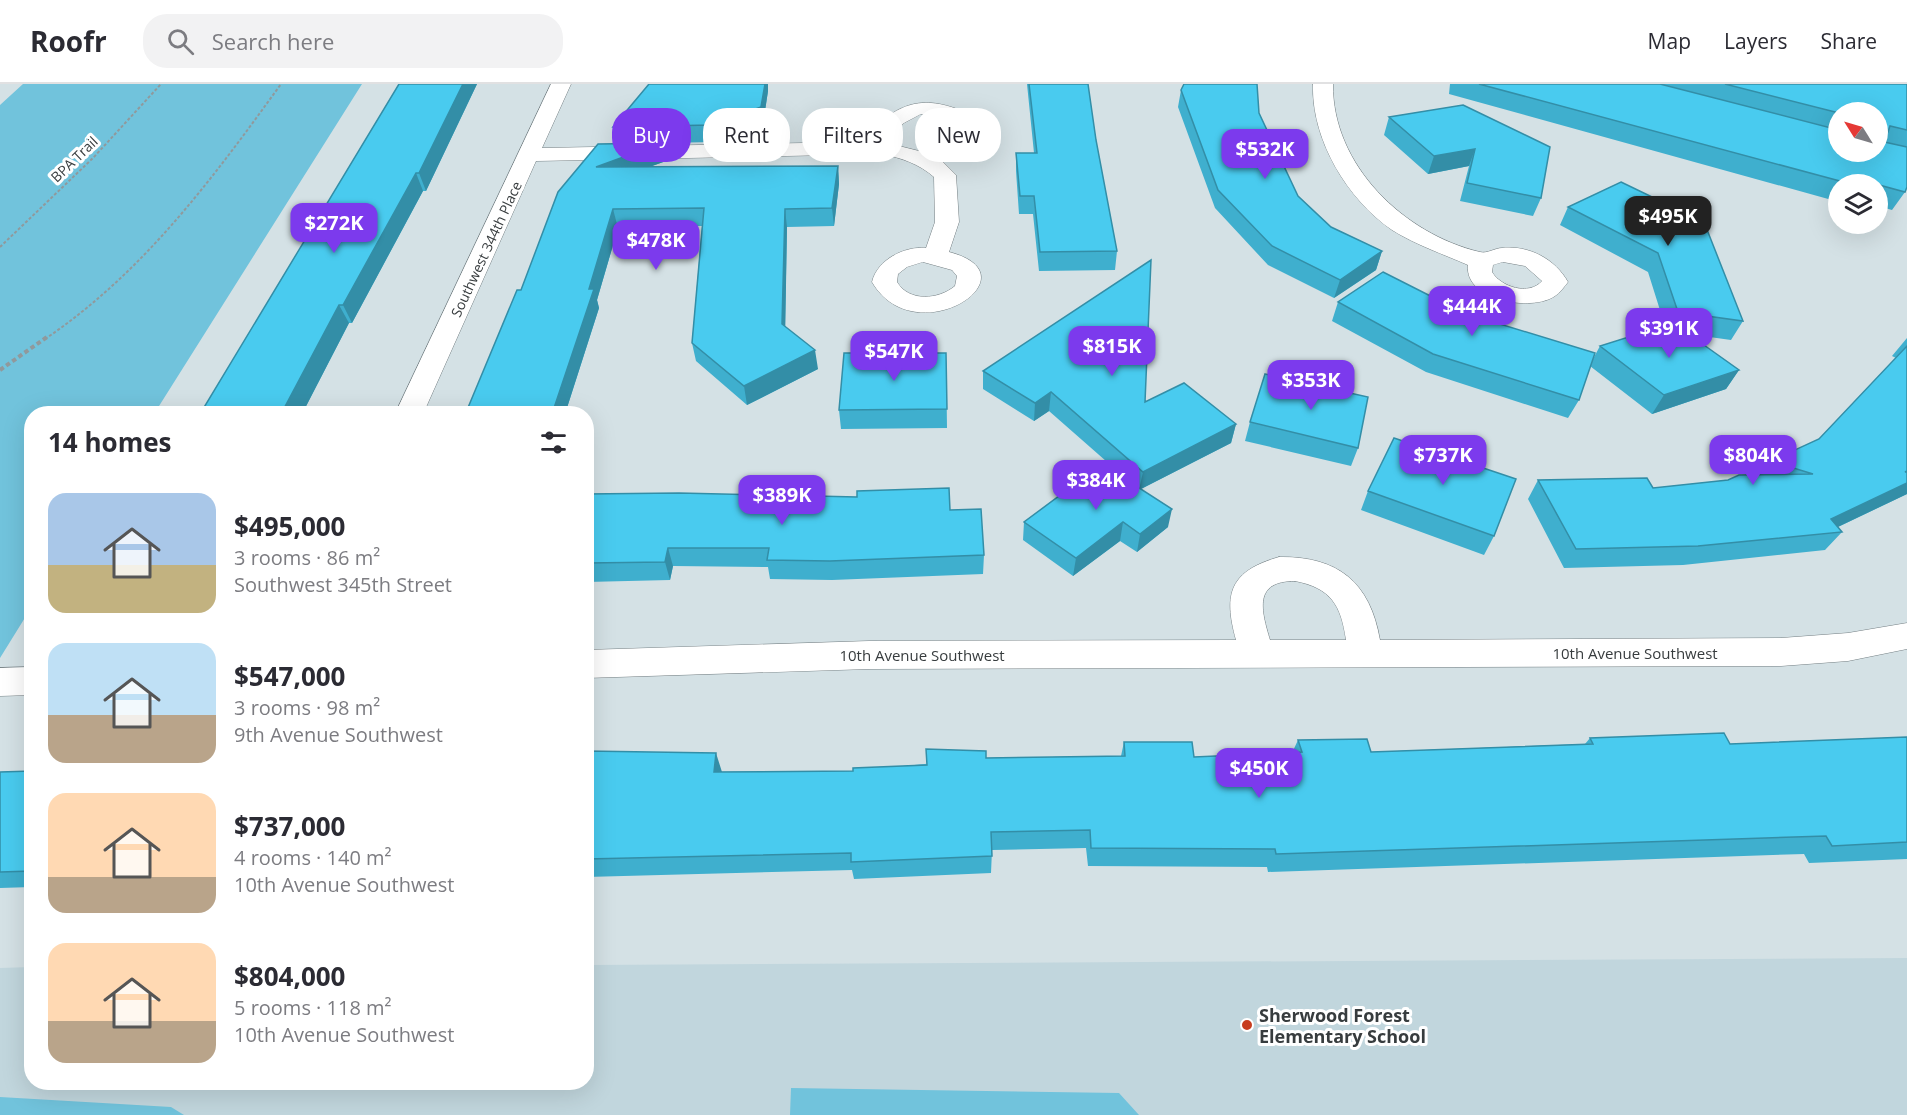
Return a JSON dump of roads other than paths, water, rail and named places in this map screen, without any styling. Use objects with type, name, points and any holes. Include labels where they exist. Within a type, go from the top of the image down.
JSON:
[{"type":"street","name":"Southwest 344th Place","points":[[413,406],[530,156],[561,84]]},
{"type":"street","points":[[1323,84],[1322,103],[1326,124],[1355,180],[1367,196],[1386,216],[1405,229],[1482,261]]},
{"type":"street","points":[[916,108],[938,108]]},
{"type":"street","points":[[530,156],[802,150]]},
{"type":"street","points":[[931,162],[945,175],[946,187],[947,222],[936,256]]},
{"type":"street","points":[[1257,654],[1246,609],[1247,595],[1253,582],[1266,573],[1281,569],[1300,569],[1319,573],[1336,583],[1349,595],[1356,609],[1365,654]]},
{"type":"street","name":"10th Avenue Southwest","points":[[594,664],[869,655],[1781,652],[1848,647],[1906,638]]},
{"type":"street","points":[[0,682],[24,681]]},
{"type":"place","name":"Sherwood Forest Elementary School","points":[[1247,1025]]}]
